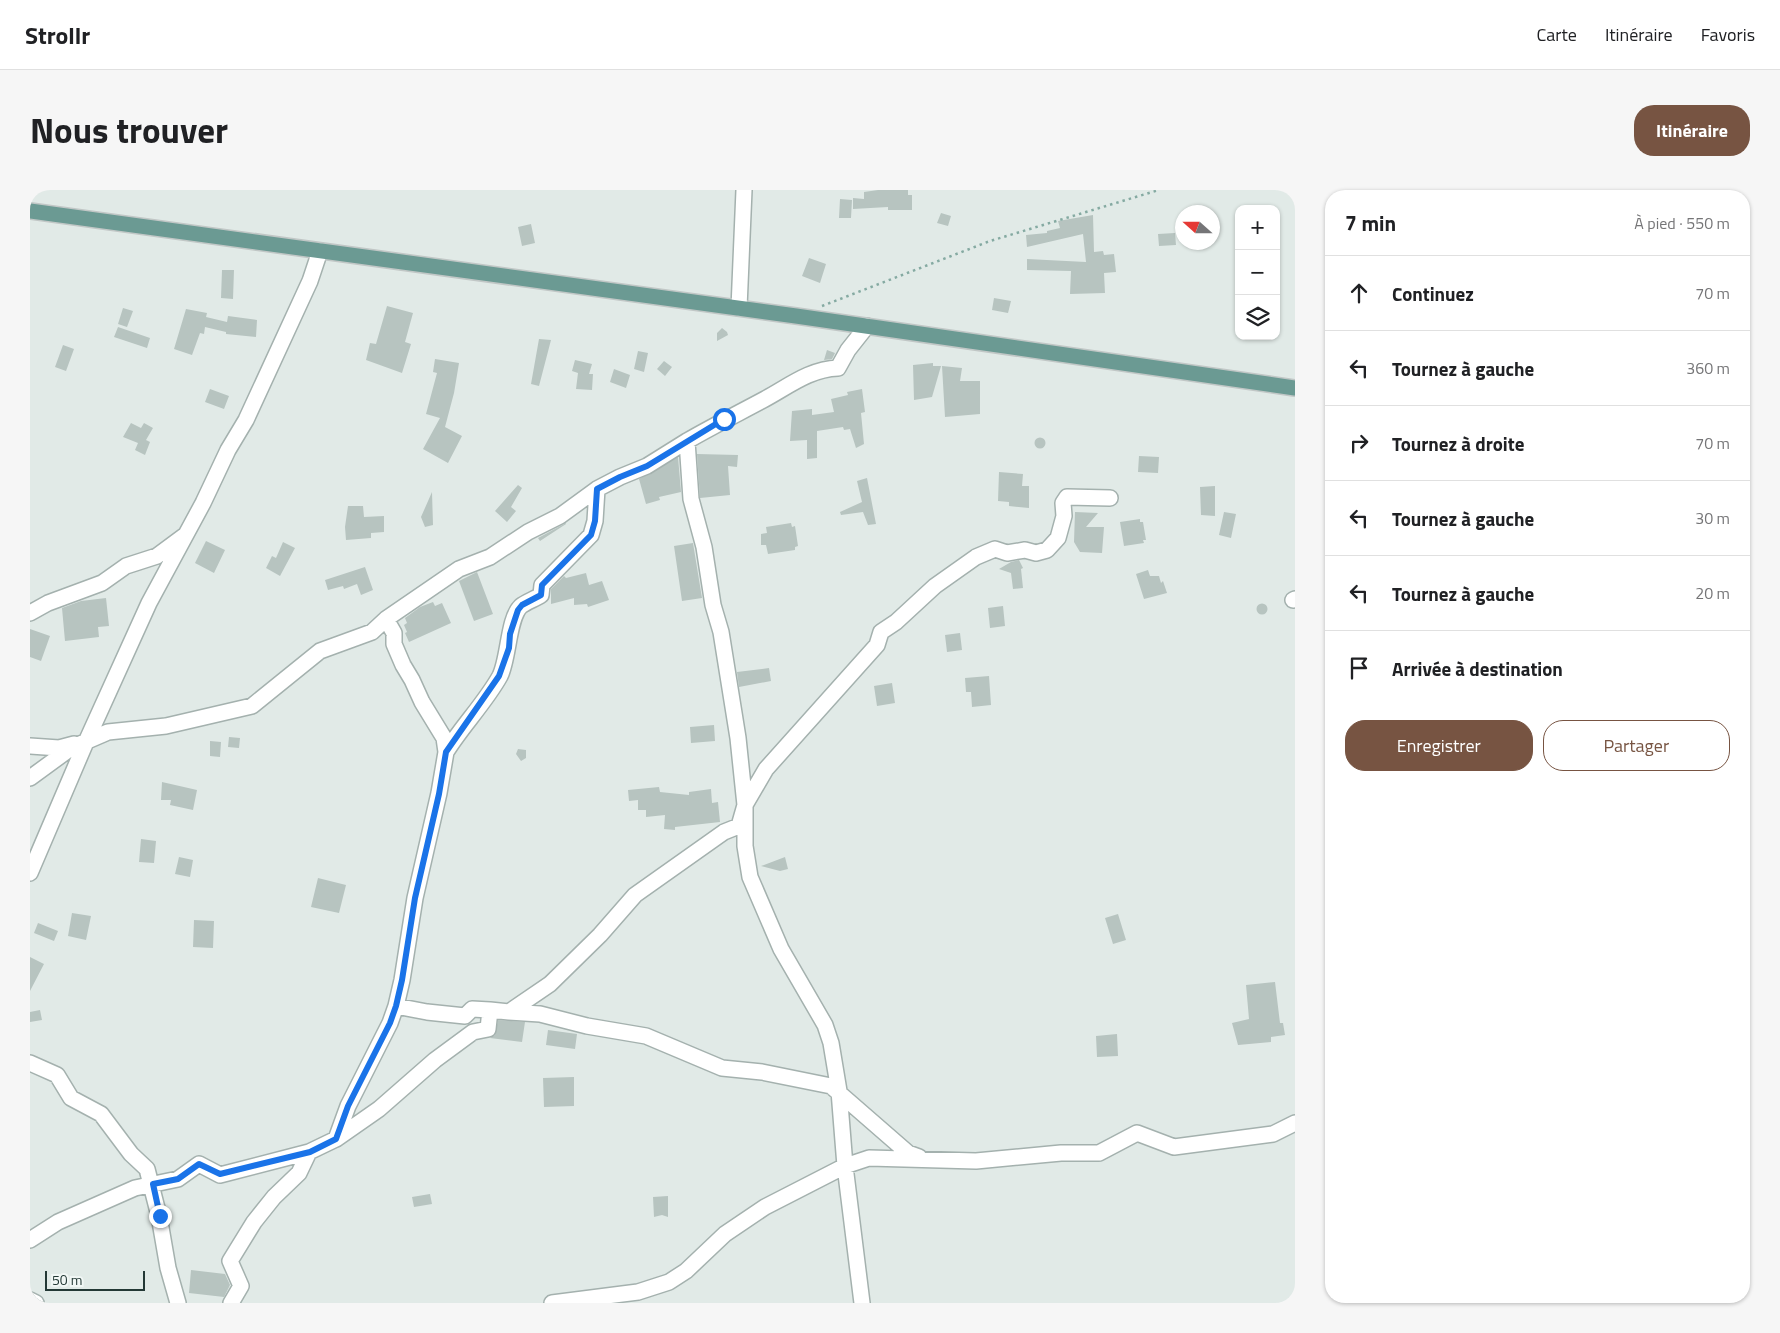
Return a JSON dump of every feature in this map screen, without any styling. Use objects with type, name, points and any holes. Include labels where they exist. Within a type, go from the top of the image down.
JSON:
[{"type":"main road","points":[[30,211],[739,308],[1295,388]]},
{"type":"street","points":[[739,308],[744,190]]},
{"type":"street","points":[[30,873],[86,742],[149,603],[187,533],[228,450],[246,420],[310,281],[320,251]]},
{"type":"street","points":[[30,778],[71,748],[108,732],[166,726],[252,706],[320,651],[372,632],[386,619],[458,569],[490,557],[528,532],[560,516],[597,489],[647,466],[724,419],[791,385],[806,375],[825,369],[838,368],[848,350],[866,326]]},
{"type":"street","points":[[687,441],[691,499],[704,546],[713,605],[721,632],[738,738],[750,877],[781,949],[826,1026],[831,1043],[839,1091],[845,1166],[862,1303]]},
{"type":"street","points":[[446,752],[499,676],[509,648],[510,634],[518,610],[522,605],[541,595],[542,585],[591,535],[595,521],[597,489]]},
{"type":"street","points":[[509,1012],[559,977],[600,935],[635,895],[724,832],[739,826],[745,805],[771,763],[878,645],[881,632],[896,622],[935,586],[976,557],[995,549],[1007,553],[1025,550],[1036,553],[1047,550],[1058,538],[1064,516],[1063,503],[1066,497],[1110,498]]},
{"type":"street","points":[[30,613],[48,603],[102,583],[126,566],[157,556],[187,533]]},
{"type":"street","points":[[336,1139],[348,1106],[390,1023],[396,1006],[415,898],[439,794],[446,752],[444,738],[402,665],[394,644],[394,633],[386,619]]},
{"type":"street","points":[[30,746],[59,748],[86,742]]},
{"type":"street","points":[[396,1006],[426,1012],[465,1016],[472,1009],[540,1014],[587,1026],[646,1036],[722,1068],[820,1082],[839,1091],[848,1102],[908,1152],[924,1158]]},
{"type":"street","points":[[30,1240],[58,1222],[135,1188],[178,1179],[199,1164],[220,1174],[310,1152],[336,1139],[379,1109],[435,1060],[474,1032],[488,1029],[490,1010]]},
{"type":"street","points":[[30,1063],[57,1075],[71,1098],[101,1114],[131,1154],[147,1169],[153,1184],[168,1268],[178,1303]]},
{"type":"street","points":[[552,1303],[652,1289],[669,1282],[686,1271],[724,1234],[745,1220],[788,1195],[845,1166],[869,1158],[976,1160],[1099,1152],[1137,1133],[1174,1147],[1273,1134],[1295,1123]]},
{"type":"street","points":[[231,1303],[241,1286],[230,1261],[254,1222],[274,1197],[299,1173],[310,1152]]},
{"type":"street","points":[[30,1300],[36,1303]]},
{"type":"path","points":[[796,316],[990,241],[1159,190]]},
{"type":"building","points":[[908,190],[908,195],[912,195],[912,210],[888,210],[888,207],[853,209],[853,198],[864,199],[864,192]]},
{"type":"building","points":[[840,199],[852,200],[851,218],[839,218]]},
{"type":"building","points":[[941,213],[951,216],[948,226],[937,223]]},
{"type":"building","points":[[1093,215],[1094,252],[1103,251],[1104,255],[1114,254],[1116,272],[1104,273],[1105,293],[1070,294],[1071,271],[1027,270],[1027,259],[1086,262],[1083,234],[1027,247],[1026,235],[1047,233],[1047,231],[1060,228],[1058,221]]},
{"type":"building","points":[[531,224],[535,243],[522,246],[518,227]]},
{"type":"building","points":[[1175,233],[1175,245],[1159,246],[1158,234]]},
{"type":"building","points":[[809,258],[826,264],[820,283],[802,276]]},
{"type":"building","points":[[222,270],[234,270],[233,299],[221,298]]},
{"type":"building","points":[[994,298],[1011,301],[1008,313],[992,310]]},
{"type":"building","points":[[387,306],[413,313],[405,342],[411,344],[402,373],[366,360],[370,343],[376,344]]},
{"type":"building","points":[[123,308],[133,311],[127,327],[118,324]]},
{"type":"building","points":[[186,309],[207,313],[206,317],[227,322],[228,316],[257,320],[256,337],[226,334],[226,332],[205,327],[204,334],[200,333],[192,355],[174,349]]},
{"type":"building","points":[[118,327],[150,338],[147,348],[114,337]]},
{"type":"building","points":[[722,328],[728,335],[717,341],[717,333]]},
{"type":"building","points":[[539,339],[551,340],[539,386],[531,384]]},
{"type":"building","points":[[63,345],[74,349],[66,371],[55,367]]},
{"type":"building","points":[[827,350],[835,353],[832,359],[824,360]]},
{"type":"building","points":[[638,351],[648,353],[644,372],[634,369]]},
{"type":"building","points":[[435,359],[459,363],[454,393],[445,427],[462,436],[448,463],[423,449],[440,418],[426,414],[437,373],[433,372]]},
{"type":"building","points":[[575,360],[592,364],[589,374],[593,374],[592,390],[576,389],[578,373],[572,371]]},
{"type":"building","points":[[664,361],[672,367],[665,376],[657,369]]},
{"type":"building","points":[[933,363],[933,366],[941,366],[932,397],[914,400],[913,365]]},
{"type":"building","points":[[942,366],[962,368],[960,381],[980,381],[980,414],[945,417]]},
{"type":"building","points":[[614,369],[630,375],[626,388],[610,382]]},
{"type":"building","points":[[210,389],[229,396],[224,409],[205,402]]},
{"type":"building","points":[[862,389],[865,412],[861,413],[864,444],[856,448],[850,429],[844,430],[843,427],[817,431],[817,458],[807,459],[807,440],[790,441],[792,411],[812,409],[812,415],[834,412],[831,399],[848,395],[847,392]]},
{"type":"building","points":[[131,423],[141,428],[144,423],[153,428],[146,440],[150,442],[145,455],[135,450],[138,443],[123,437]]},
{"type":"building","points":[[1038,438],[1042,438],[1045,443],[1044,447],[1038,448],[1035,445],[1035,441]]},
{"type":"building","points":[[697,454],[738,455],[737,467],[728,466],[730,495],[700,498]]},
{"type":"building","points":[[1139,456],[1159,457],[1158,473],[1138,472]]},
{"type":"building","points":[[678,457],[681,492],[659,497],[660,500],[646,504],[639,479]]},
{"type":"building","points":[[999,472],[1023,474],[1022,486],[1029,486],[1029,508],[1009,506],[1009,502],[998,501]]},
{"type":"building","points":[[867,478],[876,524],[868,525],[863,512],[841,515],[840,512],[862,502],[857,481]]},
{"type":"building","points":[[518,485],[522,488],[511,507],[516,511],[507,522],[495,511]]},
{"type":"building","points":[[1215,486],[1215,516],[1201,515],[1200,487]]},
{"type":"building","points":[[432,492],[433,525],[425,527],[421,517]]},
{"type":"building","points":[[348,506],[363,506],[364,517],[384,516],[384,532],[371,533],[371,538],[346,540],[345,527]]},
{"type":"building","points":[[1075,512],[1098,513],[1086,527],[1104,527],[1102,553],[1080,552],[1074,542]]},
{"type":"building","points":[[1224,512],[1236,514],[1231,538],[1219,535]]},
{"type":"building","points":[[1140,519],[1140,522],[1143,522],[1146,540],[1143,540],[1144,543],[1124,546],[1120,522]]},
{"type":"building","points":[[566,523],[540,541],[538,538]]},
{"type":"building","points":[[791,523],[792,527],[795,526],[798,546],[795,547],[795,550],[768,554],[766,545],[761,545],[761,534],[767,533],[766,527]]},
{"type":"building","points":[[206,541],[225,550],[214,573],[195,563]]},
{"type":"building","points":[[283,542],[295,548],[280,576],[266,568],[272,556],[276,558]]},
{"type":"building","points":[[693,543],[702,598],[682,601],[674,546]]},
{"type":"building","points":[[1019,560],[1023,568],[1021,569],[1023,588],[1013,589],[1011,573],[999,569]]},
{"type":"building","points":[[365,567],[373,590],[361,595],[357,584],[344,589],[343,586],[328,590],[325,580]]},
{"type":"building","points":[[1148,570],[1150,576],[1159,576],[1167,593],[1144,599],[1136,574]]},
{"type":"building","points":[[477,572],[493,614],[474,621],[459,581]]},
{"type":"building","points":[[586,573],[589,585],[602,581],[609,600],[588,607],[587,604],[574,605],[574,598],[551,604],[551,589],[564,576],[566,578]]},
{"type":"building","points":[[106,598],[109,626],[98,627],[99,637],[65,641],[62,608],[81,601]]},
{"type":"building","points":[[433,602],[435,606],[442,603],[451,623],[409,642],[405,633],[407,632],[404,625],[407,623],[405,618],[420,607]]},
{"type":"building","points":[[1260,604],[1264,604],[1267,609],[1266,613],[1260,614],[1257,611],[1257,607]]},
{"type":"building","points":[[1003,606],[1005,626],[990,628],[988,608]]},
{"type":"building","points":[[30,629],[50,636],[41,661],[30,657]]},
{"type":"building","points":[[960,633],[962,650],[947,652],[945,635]]},
{"type":"building","points":[[769,668],[771,681],[739,687],[737,672]]},
{"type":"building","points":[[989,676],[991,705],[972,707],[971,692],[966,692],[965,678]]},
{"type":"building","points":[[892,683],[895,703],[877,706],[874,686]]},
{"type":"building","points":[[714,725],[715,741],[691,743],[690,727]]},
{"type":"building","points":[[229,737],[240,738],[239,748],[228,747]]},
{"type":"building","points":[[210,741],[221,742],[220,757],[210,756]]},
{"type":"building","points":[[518,749],[526,750],[526,758],[521,761],[516,754]]},
{"type":"building","points":[[162,782],[197,790],[193,810],[170,805],[171,800],[161,800]]},
{"type":"building","points":[[659,787],[660,792],[689,795],[689,792],[711,789],[712,803],[718,802],[720,822],[675,827],[675,830],[664,829],[665,815],[646,817],[646,810],[638,810],[638,800],[629,801],[628,790]]},
{"type":"building","points":[[141,839],[156,841],[154,863],[139,862]]},
{"type":"building","points":[[179,857],[193,860],[190,877],[175,874]]},
{"type":"building","points":[[785,857],[788,869],[780,871],[761,866]]},
{"type":"building","points":[[318,878],[346,885],[339,913],[311,907]]},
{"type":"building","points":[[72,913],[91,916],[86,940],[68,936]]},
{"type":"building","points":[[1118,914],[1126,940],[1113,944],[1105,918]]},
{"type":"building","points":[[194,920],[214,921],[213,948],[193,947]]},
{"type":"building","points":[[38,923],[58,931],[54,941],[34,933]]},
{"type":"building","points":[[30,957],[44,964],[30,991]]},
{"type":"building","points":[[1275,982],[1280,1023],[1283,1023],[1285,1035],[1271,1037],[1271,1042],[1238,1045],[1232,1023],[1249,1019],[1246,985]]},
{"type":"building","points":[[40,1010],[42,1020],[30,1022],[30,1012]]},
{"type":"building","points":[[498,1020],[525,1022],[522,1042],[490,1038],[495,1035]]},
{"type":"building","points":[[548,1030],[577,1034],[575,1049],[546,1045]]},
{"type":"building","points":[[1117,1034],[1118,1056],[1097,1057],[1096,1036]]},
{"type":"building","points":[[574,1077],[574,1106],[544,1107],[543,1078]]},
{"type":"building","points":[[430,1194],[432,1204],[414,1207],[412,1197]]},
{"type":"building","points":[[668,1196],[668,1217],[662,1215],[654,1217],[653,1197]]},
{"type":"building","points":[[191,1270],[225,1274],[230,1285],[224,1297],[189,1293]]},
{"type":"route","points":[[160,1216],[153,1184],[178,1179],[199,1164],[220,1174],[310,1152],[336,1139],[356,1088],[390,1023],[396,1006],[415,898],[444,771],[446,752],[499,676],[504,666],[509,648],[510,634],[518,610],[522,605],[541,595],[542,585],[591,535],[595,521],[597,489],[647,466],[724,419]]}]
